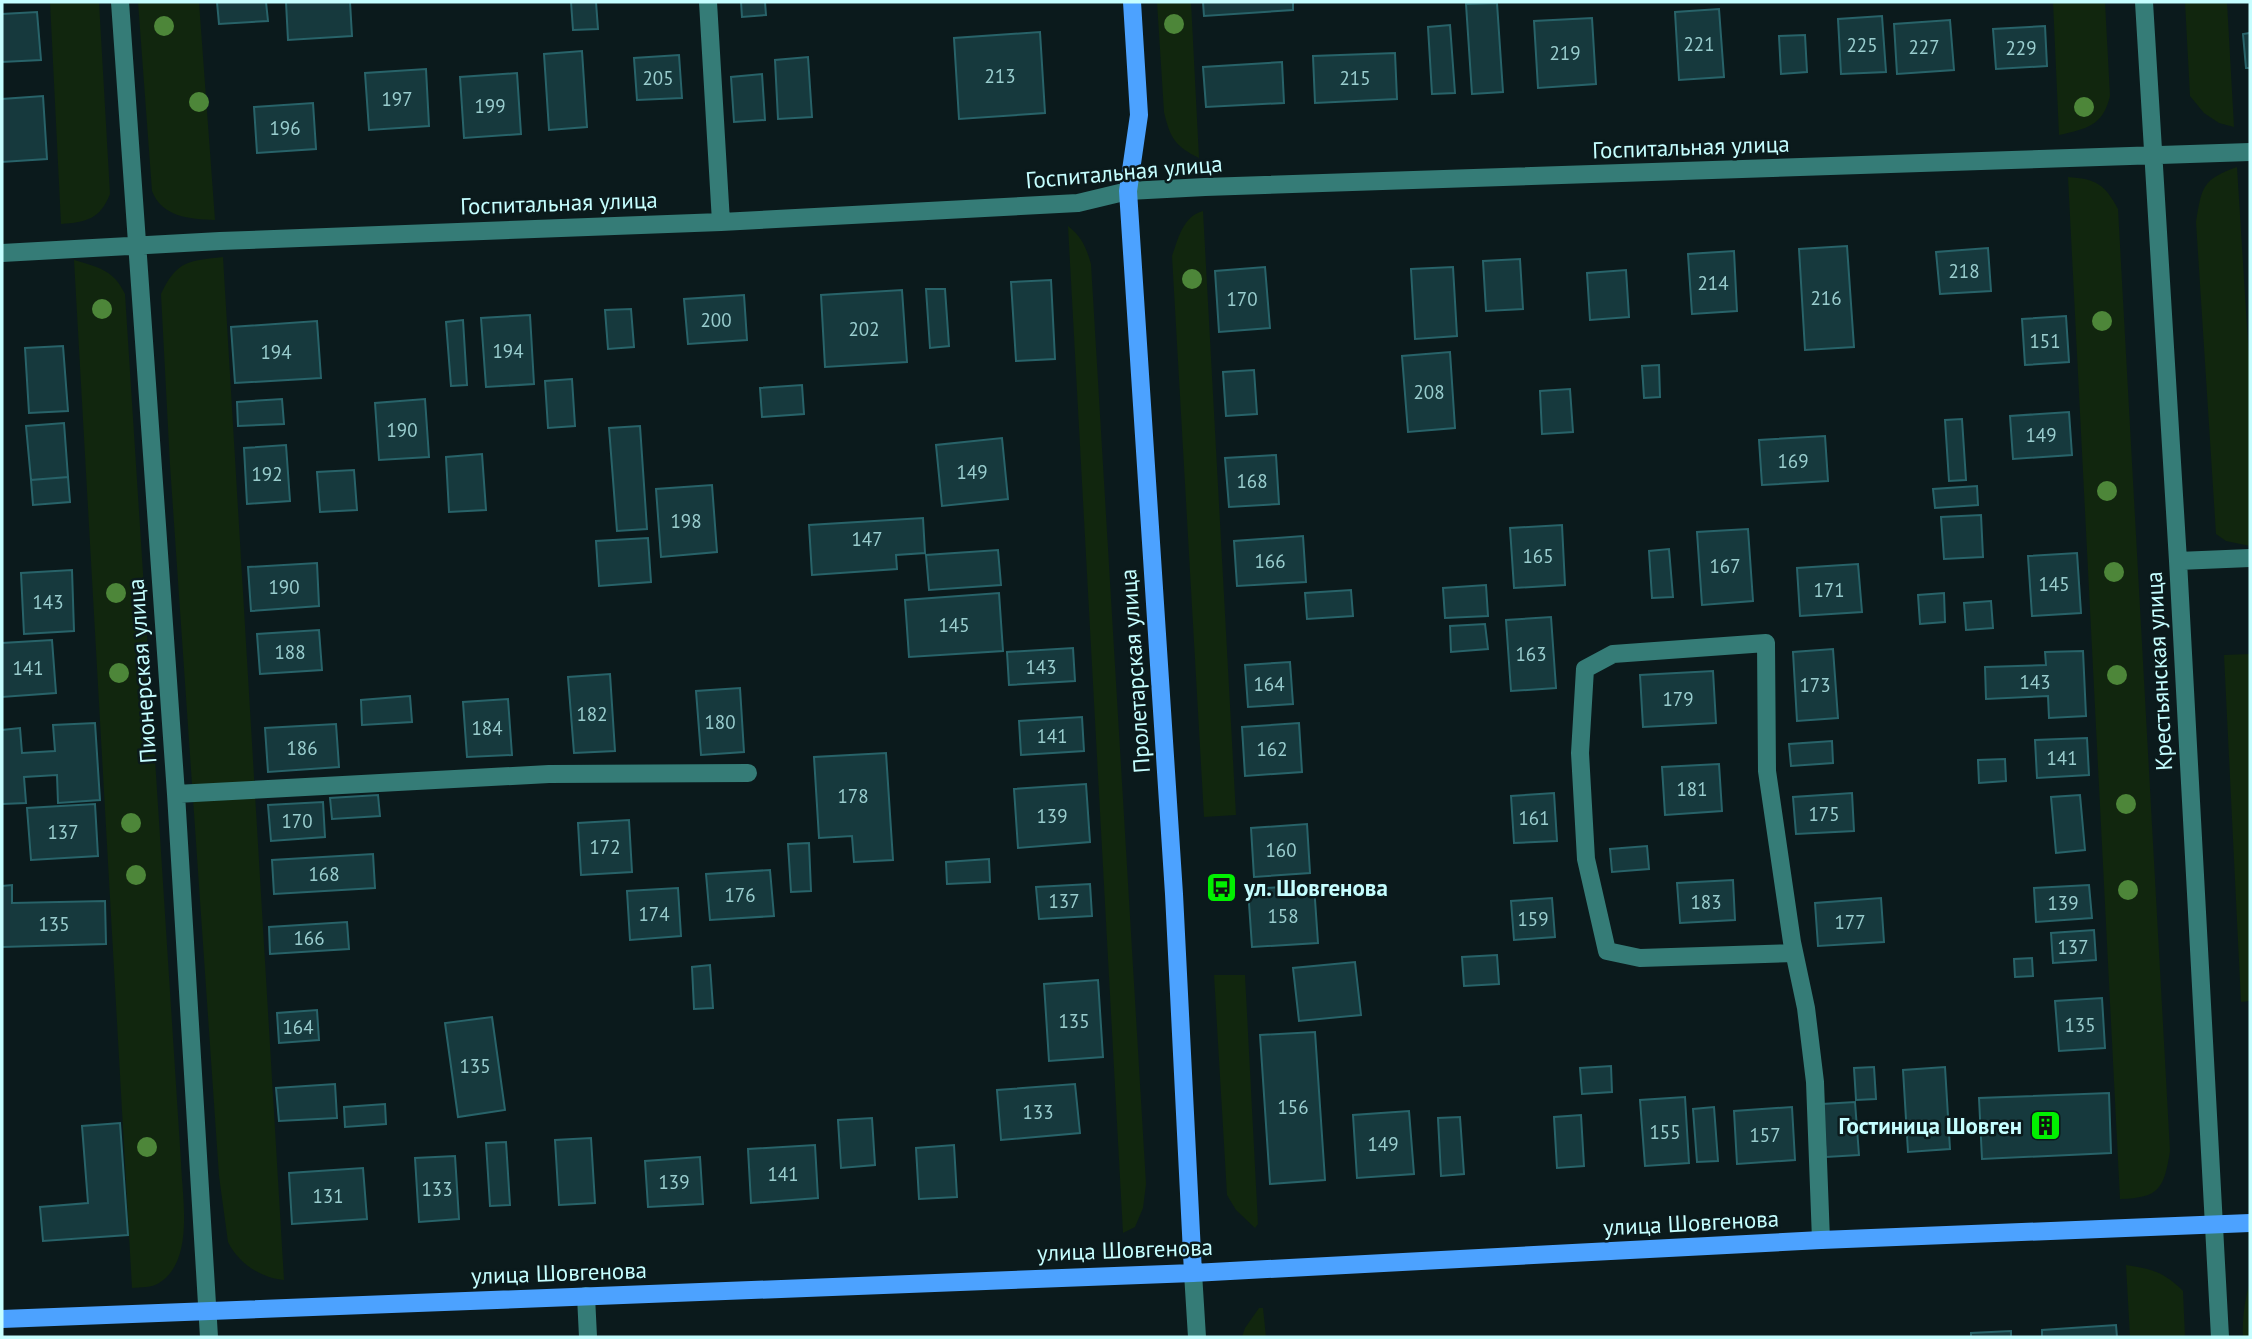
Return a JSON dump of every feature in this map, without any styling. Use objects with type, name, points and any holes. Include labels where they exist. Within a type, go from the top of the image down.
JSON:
[{"type":"main road","name":"Пролетарская улица","points":[[1132,2],[1139,115],[1128,191],[1174,894],[1193,1273]]},
{"type":"main road","name":"улица Шовгенова","points":[[2,1319],[1193,1273],[1821,1240],[2250,1223]]},
{"type":"street","name":"Пионерская улица","points":[[120,2],[176,794],[209,1337]]},
{"type":"street","points":[[708,2],[721,222]]},
{"type":"street","name":"Крестьянская улица","points":[[2144,2],[2178,561],[2220,1337]]},
{"type":"street","name":"Госпитальная улица","points":[[2,253],[136,245],[721,222],[1078,203],[1128,191],[2250,152]]},
{"type":"street","points":[[2178,561],[2250,558]]},
{"type":"street","points":[[1794,953],[1640,958],[1607,951],[1586,859],[1580,753],[1585,669],[1613,654],[1766,643],[1767,771],[1794,953],[1806,1008],[1815,1082],[1821,1240]]},
{"type":"street","points":[[176,794],[549,774],[748,773]]},
{"type":"street","name":"Пролетарская улица","points":[[1193,1273],[1197,1337]]},
{"type":"street","points":[[586,1296],[589,1337]]},
{"type":"green space","points":[[50,2],[99,2],[110,194],[102,209],[92,218],[61,224]]},
{"type":"green space","points":[[138,2],[199,2],[215,220],[196,219],[169,211],[152,191]]},
{"type":"green space","points":[[1157,2],[1191,2],[1199,158],[1179,145],[1171,135],[1166,121]]},
{"type":"green space","points":[[2053,2],[2105,2],[2110,96],[2098,120],[2085,128],[2059,135]]},
{"type":"green space","points":[[2185,2],[2227,2],[2234,127],[2219,123],[2204,113],[2190,96]]},
{"type":"green space","points":[[2237,167],[2250,375],[2250,546],[2226,541],[2216,534],[2196,222],[2202,192],[2206,186],[2217,176]]},
{"type":"green space","points":[[2068,177],[2099,184],[2118,209],[2170,1151],[2165,1174],[2158,1188],[2144,1196],[2120,1199]]},
{"type":"green space","points":[[1203,211],[1236,815],[1204,817],[1172,256],[1186,223]]},
{"type":"green space","points":[[1068,226],[1083,243],[1091,264],[1146,1184],[1143,1208],[1135,1227],[1123,1233]]},
{"type":"green space","points":[[223,257],[284,1280],[275,1279],[251,1268],[238,1257],[228,1242],[219,1176],[170,465],[161,294],[173,274],[185,264]]},
{"type":"green space","points":[[74,260],[110,275],[125,294],[184,1227],[178,1260],[170,1273],[150,1287],[132,1288]]},
{"type":"green space","points":[[2250,654],[2250,1001],[2241,1002],[2224,655]]},
{"type":"green space","points":[[1214,975],[1245,975],[1258,1224],[1255,1228],[1236,1210],[1227,1195]]},
{"type":"green space","points":[[2126,1265],[2157,1272],[2183,1291],[2185,1337],[2130,1337]]},
{"type":"green space","points":[[2250,1281],[2250,1337],[2243,1337],[2244,1309]]},
{"type":"green space","points":[[1259,1308],[1263,1308],[1266,1337],[1242,1337],[1245,1328]]},
{"type":"building","points":[[217,2],[266,2],[268,21],[219,24]]},
{"type":"building","points":[[286,2],[350,2],[352,36],[288,40]]},
{"type":"building","points":[[571,2],[596,2],[598,29],[573,30]]},
{"type":"building","points":[[741,2],[765,2],[766,15],[742,17]]},
{"type":"building","points":[[1203,2],[1293,2],[1293,10],[1204,16]]},
{"type":"building","points":[[1497,3],[1503,92],[1472,94],[1466,4]]},
{"type":"building","points":[[1719,9],[1724,77],[1679,80],[1675,12]]},
{"type":"building","points":[[37,12],[41,60],[2,62],[2,14]]},
{"type":"building","points":[[1882,16],[1886,72],[1841,74],[1838,19]]},
{"type":"building","points":[[1592,18],[1596,84],[1538,88],[1534,21]]},
{"type":"building","points":[[1950,20],[1954,70],[1897,74],[1894,24]]},
{"type":"building","points":[[1450,25],[1455,93],[1432,94],[1428,27]]},
{"type":"building","points":[[2045,26],[2047,66],[1996,69],[1993,29]]},
{"type":"building","points":[[1040,32],[1045,113],[959,119],[954,38]]},
{"type":"building","points":[[2250,33],[2250,68],[2246,68],[2243,34]]},
{"type":"building","points":[[1805,35],[1807,72],[1781,74],[1779,36]]},
{"type":"building","points":[[582,51],[587,127],[549,130],[544,54]]},
{"type":"building","points":[[1395,53],[1397,99],[1315,103],[1313,56]]},
{"type":"building","points":[[679,55],[682,98],[637,100],[634,58]]},
{"type":"building","points":[[808,57],[812,117],[778,119],[775,60]]},
{"type":"building","points":[[1282,62],[1284,103],[1206,107],[1203,67]]},
{"type":"building","points":[[426,69],[429,126],[369,130],[365,73]]},
{"type":"building","points":[[517,73],[521,134],[464,138],[460,77]]},
{"type":"building","points":[[762,74],[765,120],[734,122],[731,77]]},
{"type":"building","points":[[43,96],[47,159],[2,162],[2,99]]},
{"type":"building","points":[[313,103],[316,149],[257,153],[254,107]]},
{"type":"building","points":[[1847,246],[1854,347],[1805,350],[1799,249]]},
{"type":"building","points":[[1988,248],[1991,291],[1940,294],[1936,252]]},
{"type":"building","points":[[1734,251],[1737,311],[1692,314],[1688,254]]},
{"type":"building","points":[[1520,259],[1523,309],[1486,311],[1483,261]]},
{"type":"building","points":[[1265,267],[1270,328],[1219,332],[1215,271]]},
{"type":"building","points":[[1453,267],[1457,336],[1415,339],[1411,269]]},
{"type":"building","points":[[1626,270],[1629,317],[1590,320],[1587,273]]},
{"type":"building","points":[[1051,280],[1055,359],[1016,361],[1011,282]]},
{"type":"building","points":[[926,289],[945,289],[949,346],[930,348]]},
{"type":"building","points":[[902,290],[907,362],[825,367],[821,295]]},
{"type":"building","points":[[744,295],[747,340],[688,344],[684,299]]},
{"type":"building","points":[[631,309],[634,347],[608,349],[605,310]]},
{"type":"building","points":[[530,315],[534,384],[486,387],[481,318]]},
{"type":"building","points":[[2066,316],[2069,362],[2025,365],[2022,319]]},
{"type":"building","points":[[463,320],[467,385],[451,386],[446,322]]},
{"type":"building","points":[[317,321],[321,378],[235,383],[231,327]]},
{"type":"building","points":[[63,346],[68,411],[29,413],[25,348]]},
{"type":"building","points":[[1450,352],[1455,428],[1408,432],[1402,356]]},
{"type":"building","points":[[1659,365],[1660,397],[1644,398],[1642,366]]},
{"type":"building","points":[[1254,370],[1257,414],[1226,416],[1223,372]]},
{"type":"building","points":[[572,379],[575,426],[548,428],[545,381]]},
{"type":"building","points":[[802,385],[804,414],[762,417],[760,388]]},
{"type":"building","points":[[1570,389],[1573,432],[1542,434],[1540,391]]},
{"type":"building","points":[[282,399],[284,424],[238,426],[237,402]]},
{"type":"building","points":[[425,399],[429,457],[379,460],[375,403]]},
{"type":"building","points":[[2069,412],[2072,455],[2013,459],[2010,416]]},
{"type":"building","points":[[1962,419],[1966,480],[1949,481],[1945,420]]},
{"type":"building","points":[[64,423],[68,477],[31,480],[26,426]]},
{"type":"building","points":[[640,426],[647,529],[617,531],[609,428]]},
{"type":"building","points":[[1825,436],[1828,481],[1762,485],[1759,440]]},
{"type":"building","points":[[1002,438],[1008,499],[942,506],[936,445]]},
{"type":"building","points":[[286,445],[290,501],[247,504],[244,448]]},
{"type":"building","points":[[482,454],[486,510],[449,512],[446,457]]},
{"type":"building","points":[[1276,455],[1279,504],[1229,507],[1225,458]]},
{"type":"building","points":[[354,470],[357,510],[320,512],[317,472]]},
{"type":"building","points":[[68,477],[70,502],[33,505],[31,480]]},
{"type":"building","points":[[712,485],[717,552],[661,557],[656,489]]},
{"type":"building","points":[[1977,486],[1978,505],[1935,508],[1933,489]]},
{"type":"building","points":[[1981,515],[1983,557],[1944,559],[1941,517]]},
{"type":"building","points":[[923,518],[925,553],[896,555],[897,569],[812,575],[809,525]]},
{"type":"building","points":[[1562,525],[1565,585],[1514,588],[1510,528]]},
{"type":"building","points":[[1748,529],[1753,601],[1702,605],[1697,532]]},
{"type":"building","points":[[1303,536],[1306,582],[1237,586],[1234,541]]},
{"type":"building","points":[[648,538],[651,582],[599,586],[596,541]]},
{"type":"building","points":[[1669,549],[1673,597],[1652,598],[1649,551]]},
{"type":"building","points":[[998,550],[1001,585],[929,590],[926,555]]},
{"type":"building","points":[[2077,553],[2081,613],[2032,616],[2028,556]]},
{"type":"building","points":[[317,563],[319,606],[251,611],[248,567]]},
{"type":"building","points":[[1858,564],[1862,612],[1800,616],[1797,568]]},
{"type":"building","points":[[72,570],[74,631],[24,634],[21,573]]},
{"type":"building","points":[[1486,585],[1488,616],[1445,618],[1443,588]]},
{"type":"building","points":[[1351,590],[1353,616],[1307,619],[1305,593]]},
{"type":"building","points":[[999,593],[1003,651],[909,657],[905,600]]},
{"type":"building","points":[[1944,593],[1945,622],[1920,624],[1918,595]]},
{"type":"building","points":[[1991,601],[1993,628],[1966,630],[1964,603]]},
{"type":"building","points":[[1551,617],[1556,688],[1511,691],[1506,620]]},
{"type":"building","points":[[1485,624],[1488,649],[1451,652],[1450,626]]},
{"type":"building","points":[[319,630],[322,670],[260,674],[257,634]]},
{"type":"building","points":[[52,640],[56,693],[2,697],[2,643]]},
{"type":"building","points":[[1073,648],[1075,681],[1009,685],[1007,652]]},
{"type":"building","points":[[1833,649],[1838,718],[1797,721],[1793,652]]},
{"type":"building","points":[[2083,651],[2086,716],[2049,718],[2048,696],[1986,699],[1985,667],[2046,665],[2045,652]]},
{"type":"building","points":[[1290,662],[1293,704],[1248,707],[1245,665]]},
{"type":"building","points":[[1713,671],[1716,723],[1643,727],[1640,675]]},
{"type":"building","points":[[610,674],[615,751],[574,753],[568,677]]},
{"type":"building","points":[[740,688],[744,752],[701,755],[696,691]]},
{"type":"building","points":[[410,696],[412,722],[362,725],[361,700]]},
{"type":"building","points":[[508,699],[512,755],[467,757],[463,702]]},
{"type":"building","points":[[1082,717],[1084,751],[1021,755],[1019,721]]},
{"type":"building","points":[[95,723],[100,800],[58,803],[57,775],[24,777],[26,803],[2,804],[2,730],[20,728],[22,753],[55,751],[53,725]]},
{"type":"building","points":[[1299,723],[1302,772],[1245,776],[1242,727]]},
{"type":"building","points":[[336,724],[339,767],[268,772],[265,728]]},
{"type":"building","points":[[2087,738],[2089,775],[2037,778],[2035,740]]},
{"type":"building","points":[[1832,741],[1833,763],[1791,766],[1789,744]]},
{"type":"building","points":[[886,753],[893,860],[854,862],[852,836],[819,838],[814,757]]},
{"type":"building","points":[[2005,759],[2006,781],[1979,783],[1978,760]]},
{"type":"building","points":[[1719,764],[1722,811],[1665,815],[1662,767]]},
{"type":"building","points":[[1086,784],[1090,842],[1018,848],[1014,789]]},
{"type":"building","points":[[1554,793],[1557,841],[1514,843],[1511,796]]},
{"type":"building","points":[[1852,793],[1854,831],[1796,834],[1793,797]]},
{"type":"building","points":[[378,795],[380,816],[332,819],[330,798]]},
{"type":"building","points":[[2080,795],[2085,850],[2056,853],[2051,797]]},
{"type":"building","points":[[323,802],[325,837],[271,841],[268,805]]},
{"type":"building","points":[[95,804],[98,856],[31,860],[27,808]]},
{"type":"building","points":[[629,820],[632,872],[581,875],[578,823]]},
{"type":"building","points":[[1307,824],[1310,873],[1254,877],[1251,828]]},
{"type":"building","points":[[809,843],[811,891],[791,892],[788,844]]},
{"type":"building","points":[[1647,846],[1649,869],[1612,872],[1610,849]]},
{"type":"building","points":[[373,854],[375,888],[274,894],[272,860]]},
{"type":"building","points":[[989,859],[990,882],[947,884],[946,862]]},
{"type":"building","points":[[770,870],[774,916],[710,920],[706,874]]},
{"type":"building","points":[[1733,880],[1735,920],[1680,923],[1677,883]]},
{"type":"building","points":[[1090,884],[1092,916],[1039,919],[1036,887]]},
{"type":"building","points":[[12,885],[12,903],[105,901],[106,944],[2,947],[2,886]]},
{"type":"building","points":[[1314,885],[1318,943],[1252,947],[1248,889]]},
{"type":"building","points":[[2089,885],[2092,918],[2036,922],[2034,888]]},
{"type":"building","points":[[678,888],[681,936],[630,940],[627,891]]},
{"type":"building","points":[[1552,898],[1555,937],[1514,940],[1511,901]]},
{"type":"building","points":[[1881,898],[1884,942],[1818,946],[1815,903]]},
{"type":"building","points":[[347,922],[349,949],[270,954],[269,927]]},
{"type":"building","points":[[2094,930],[2096,960],[2053,963],[2051,933]]},
{"type":"building","points":[[1497,955],[1499,984],[1464,986],[1462,957]]},
{"type":"building","points":[[2032,958],[2033,976],[2015,977],[2014,959]]},
{"type":"building","points":[[1355,962],[1361,1015],[1299,1021],[1293,968]]},
{"type":"building","points":[[710,965],[713,1008],[694,1009],[692,967]]},
{"type":"building","points":[[1098,980],[1103,1057],[1049,1061],[1044,984]]},
{"type":"building","points":[[2102,998],[2105,1048],[2059,1051],[2055,1001]]},
{"type":"building","points":[[317,1010],[319,1040],[279,1043],[277,1013]]},
{"type":"building","points":[[492,1017],[505,1110],[458,1117],[445,1023]]},
{"type":"building","points":[[1315,1032],[1325,1180],[1270,1184],[1260,1035]]},
{"type":"building","points":[[1611,1066],[1612,1092],[1582,1094],[1580,1068]]},
{"type":"building","points":[[1874,1067],[1876,1099],[1856,1100],[1854,1068]]},
{"type":"building","points":[[1945,1067],[1950,1149],[1908,1152],[1903,1070]]},
{"type":"building","points":[[335,1084],[337,1118],[279,1121],[276,1088]]},
{"type":"building","points":[[1075,1084],[1080,1133],[1001,1140],[997,1090]]},
{"type":"building","name":"Гостиница Шовген","points":[[2109,1093],[2111,1153],[1982,1159],[1979,1098]]},
{"type":"building","points":[[1685,1097],[1689,1163],[1645,1166],[1640,1100]]},
{"type":"building","points":[[1855,1102],[1859,1155],[1826,1157],[1822,1104]]},
{"type":"building","points":[[385,1104],[386,1124],[345,1127],[344,1107]]},
{"type":"building","points":[[1714,1107],[1718,1161],[1697,1162],[1693,1109]]},
{"type":"building","points":[[1792,1107],[1795,1160],[1737,1164],[1734,1111]]},
{"type":"building","points":[[1409,1111],[1414,1174],[1357,1178],[1353,1115]]},
{"type":"building","points":[[1581,1115],[1584,1166],[1557,1168],[1554,1117]]},
{"type":"building","points":[[1460,1117],[1464,1174],[1441,1176],[1438,1118]]},
{"type":"building","points":[[872,1118],[875,1165],[841,1168],[838,1120]]},
{"type":"building","points":[[120,1123],[128,1235],[43,1241],[40,1207],[88,1203],[82,1126]]},
{"type":"building","points":[[591,1138],[595,1203],[559,1205],[555,1140]]},
{"type":"building","points":[[506,1142],[510,1205],[490,1206],[486,1143]]},
{"type":"building","points":[[815,1145],[818,1198],[751,1203],[748,1149]]},
{"type":"building","points":[[954,1145],[957,1197],[919,1199],[916,1148]]},
{"type":"building","points":[[455,1156],[459,1219],[419,1222],[415,1158]]},
{"type":"building","points":[[700,1157],[703,1204],[648,1207],[645,1161]]},
{"type":"building","points":[[363,1168],[367,1219],[292,1224],[289,1173]]},
{"type":"building","points":[[2116,1325],[2117,1337],[2042,1337],[2042,1330]]},
{"type":"building","points":[[2011,1331],[2011,1337],[1971,1337],[1971,1333]]},
{"type":"place","name":"ул. Шовгенова","points":[[1221,888]]},
{"type":"place","name":"Гостиница Шовген","points":[[2045,1126]]}]
